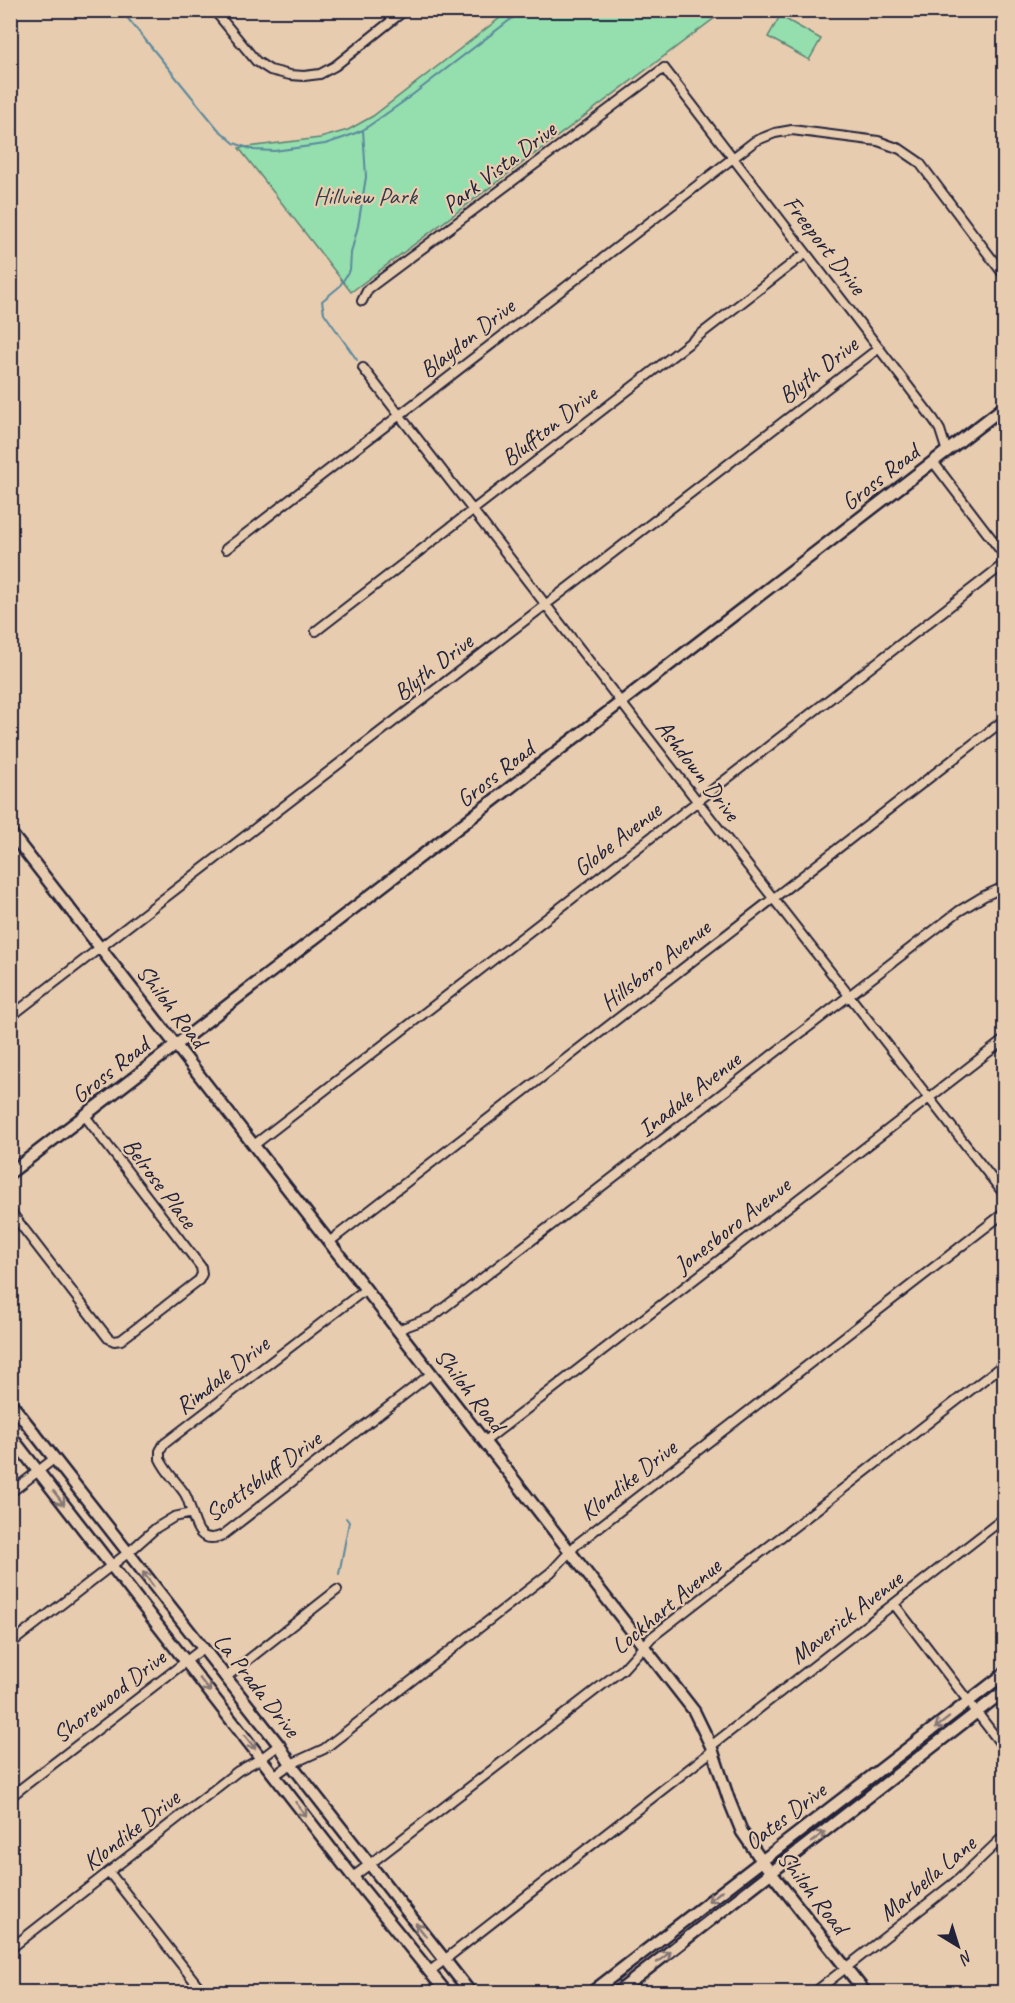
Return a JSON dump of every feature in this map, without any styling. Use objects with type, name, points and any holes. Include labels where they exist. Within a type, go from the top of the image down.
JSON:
[{"type":"street","points":[[214,10],[256,61],[270,70],[304,76],[320,74],[334,66],[405,10]]},
{"type":"street","name":"Freeport Drive","points":[[664,68],[934,420],[947,452]]},
{"type":"street","name":"Park Vista Drive","points":[[362,301],[368,289],[664,68]]},
{"type":"street","name":"Blaydon Drive","points":[[226,549],[732,158],[755,141],[775,133],[792,130],[878,141],[900,149],[919,162],[1005,275]]},
{"type":"street","name":"Bluffton Drive","points":[[316,631],[806,253]]},
{"type":"street","name":"Blyth Drive","points":[[10,1017],[879,348]]},
{"type":"street","name":"Ashdown Drive","points":[[363,368],[698,802],[1005,1194]]},
{"type":"street","name":"Gross Road","points":[[10,1173],[1005,406]]},
{"type":"street","points":[[934,462],[1005,555]]},
{"type":"street","name":"Globe Avenue","points":[[254,1145],[1005,564]]},
{"type":"street","name":"Hillsboro Avenue","points":[[329,1242],[1005,720]]},
{"type":"street","name":"Shiloh Road","points":[[10,832],[694,1711],[712,1748],[742,1832],[762,1861],[865,1992]]},
{"type":"street","name":"Inadale Avenue","points":[[397,1330],[432,1317],[959,911],[1005,887]]},
{"type":"street","name":"Jonesboro Avenue","points":[[484,1442],[1005,1040]]},
{"type":"street","name":"Belrose Place","points":[[10,1211],[108,1338],[114,1341],[121,1340],[199,1280],[202,1274],[201,1267],[85,1116]]},
{"type":"street","name":"Klondike Drive","points":[[275,1775],[291,1764],[324,1749],[551,1572],[577,1544],[1005,1213]]},
{"type":"street","name":"Rimdale Drive","points":[[192,1513],[185,1495],[159,1459],[164,1444],[366,1289]]},
{"type":"street","name":"Lockhart Avenue","points":[[353,1877],[623,1669],[652,1637],[1005,1364]]},
{"type":"street","name":"Scottsbluff Drive","points":[[10,1644],[166,1521],[184,1513],[192,1513],[194,1522],[203,1536],[209,1539],[223,1535],[431,1374]]},
{"type":"street","name":"La Prada Drive","points":[[10,1402],[470,1992]]},
{"type":"street","name":"La Prada Drive","points":[[10,1435],[353,1877],[446,1992]]},
{"type":"street","points":[[10,1493],[55,1458]]},
{"type":"street","name":"Maverick Avenue","points":[[429,1971],[1005,1518]]},
{"type":"street","points":[[225,1678],[337,1590]]},
{"type":"street","points":[[894,1604],[1005,1748]]},
{"type":"street","name":"Shorewood Drive","points":[[10,1797],[202,1649]]},
{"type":"street","name":"Oates Drive","points":[[592,1992],[1005,1674]]},
{"type":"street","name":"Oates Drive","points":[[618,1992],[1005,1691]]},
{"type":"street","name":"Klondike Drive","points":[[10,1948],[238,1772],[279,1745]]},
{"type":"street","name":"Marbella Lane","points":[[815,1992],[959,1879],[1005,1836]]},
{"type":"street","points":[[109,1872],[203,1992]]},
{"type":"green space","name":"Hillview Park","points":[[509,11],[724,11],[351,292],[239,148],[320,138],[348,130],[373,116]]},
{"type":"green space","points":[[780,16],[821,39],[809,60],[768,37]]},
{"type":"waterway","points":[[121,10],[218,129],[234,143],[254,150],[274,151],[325,144],[363,130],[523,10]]},
{"type":"waterway","points":[[357,360],[324,313],[322,301],[339,287],[350,270],[351,253],[366,177],[363,130]]},
{"type":"waterway","points":[[339,1574],[349,1522],[346,1518]]}]
